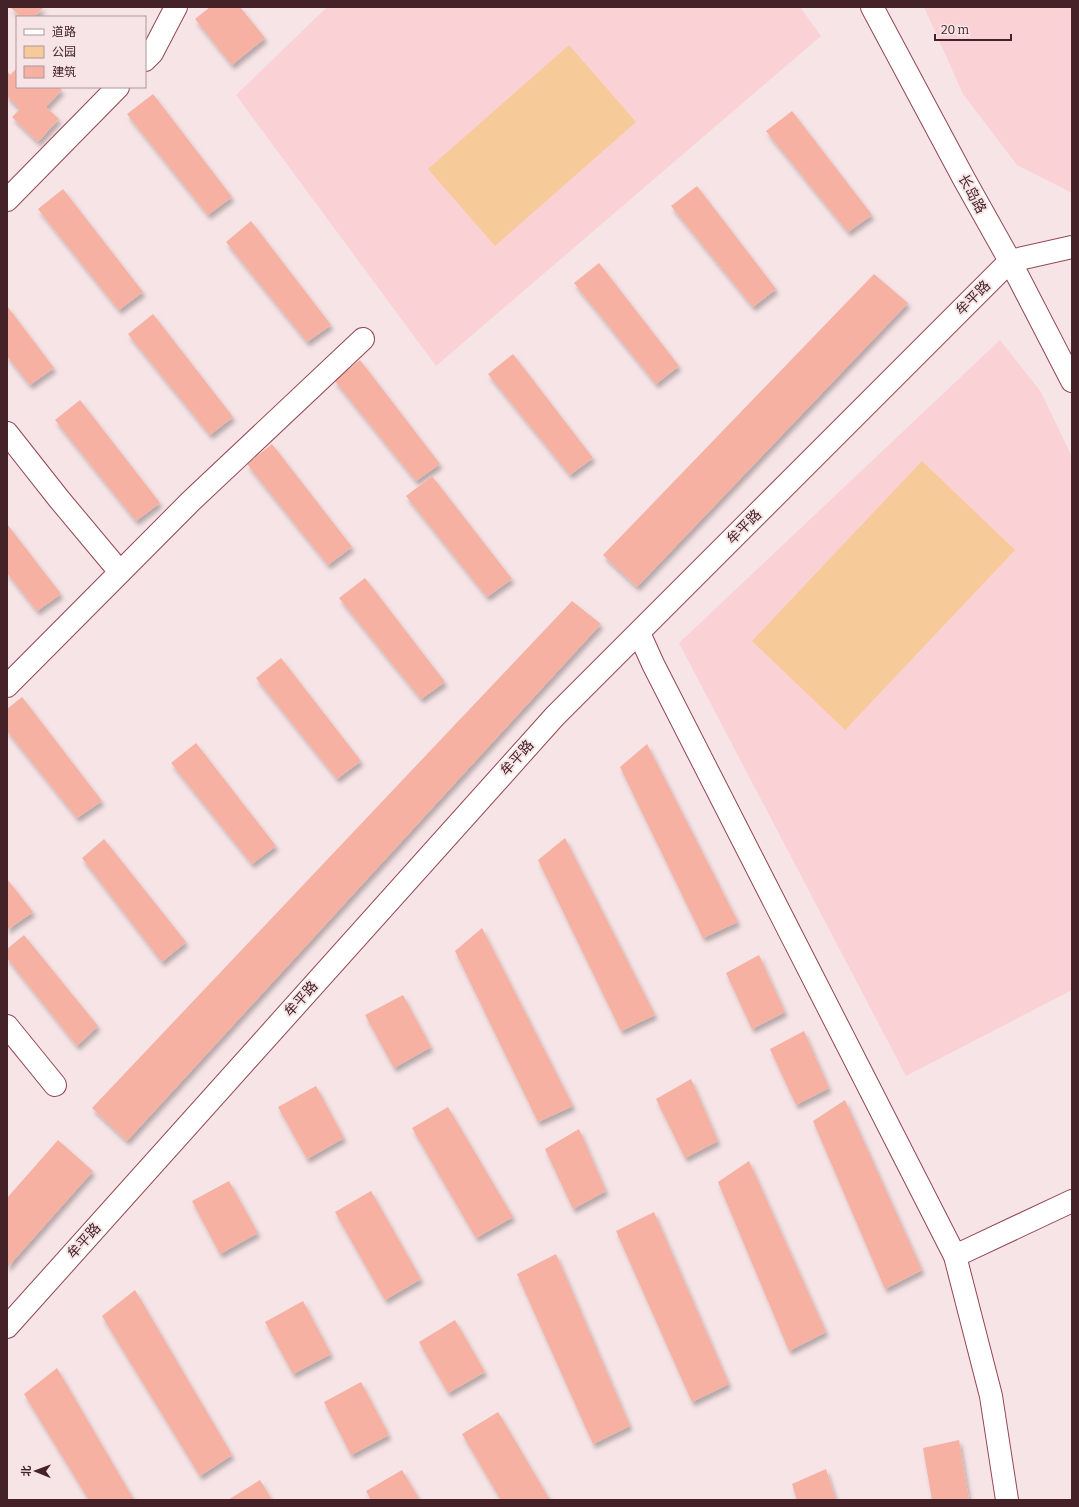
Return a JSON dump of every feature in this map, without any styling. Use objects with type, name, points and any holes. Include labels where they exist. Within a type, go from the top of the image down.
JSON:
[{"type":"street","points":[[146,59],[152,53],[176,7]]},
{"type":"street","name":"长岛路","points":[[872,7],[964,180],[1010,261],[1072,381]]},
{"type":"street","points":[[7,200],[117,88]]},
{"type":"street","points":[[1010,261],[1072,247]]},
{"type":"street","name":"牟平路","points":[[7,1327],[554,716],[639,633],[1010,261]]},
{"type":"street","points":[[7,686],[191,501],[363,339]]},
{"type":"street","points":[[7,433],[59,499],[120,572]]},
{"type":"street","points":[[639,633],[653,664],[955,1256],[991,1396],[1007,1500]]},
{"type":"street","points":[[7,1026],[55,1084]]},
{"type":"street","points":[[955,1256],[1072,1201]]},
{"type":"shaded area","points":[[327,7],[800,7],[821,36],[436,366],[236,95]]},
{"type":"shaded area","points":[[924,7],[1072,7],[1072,193],[1017,165],[963,94]]},
{"type":"shaded area","points":[[1000,340],[1041,392],[1072,457],[1072,990],[906,1076],[679,643]]},
{"type":"green space","points":[[569,45],[636,122],[495,246],[428,169]]},
{"type":"green space","points":[[922,461],[1015,550],[845,730],[752,641]]},
{"type":"building","points":[[10,7],[44,7],[35,16],[20,16]]},
{"type":"building","points":[[210,7],[240,7],[265,38],[232,65],[195,19]]},
{"type":"building","points":[[16,69],[16,88],[60,88],[62,90],[46,107],[59,119],[38,142],[12,117],[20,109],[7,96],[7,71],[10,75]]},
{"type":"building","points":[[153,94],[232,197],[208,215],[127,114]]},
{"type":"building","points":[[792,111],[872,215],[848,232],[766,131]]},
{"type":"building","points":[[697,186],[776,289],[753,307],[671,206]]},
{"type":"building","points":[[63,189],[143,292],[119,310],[38,209]]},
{"type":"building","points":[[251,221],[331,325],[307,342],[226,242]]},
{"type":"building","points":[[599,263],[679,366],[656,384],[574,283]]},
{"type":"building","points":[[874,274],[908,303],[637,587],[603,555]]},
{"type":"building","points":[[7,306],[54,368],[30,385],[7,356]]},
{"type":"building","points":[[153,314],[233,417],[210,435],[128,334]]},
{"type":"building","points":[[513,354],[593,458],[570,475],[488,374]]},
{"type":"building","points":[[360,360],[440,464],[416,481],[334,380]]},
{"type":"building","points":[[80,400],[160,503],[136,521],[55,420]]},
{"type":"building","points":[[272,444],[352,547],[328,565],[247,464]]},
{"type":"building","points":[[432,476],[512,579],[487,597],[406,496]]},
{"type":"building","points":[[7,524],[61,594],[37,611],[7,573]]},
{"type":"building","points":[[365,578],[445,682],[421,699],[339,598]]},
{"type":"building","points":[[572,601],[601,624],[127,1141],[92,1108]]},
{"type":"building","points":[[281,658],[361,761],[337,779],[256,678]]},
{"type":"building","points":[[22,697],[102,801],[77,818],[7,731],[7,709]]},
{"type":"building","points":[[196,743],[276,846],[252,864],[171,763]]},
{"type":"building","points":[[647,744],[738,922],[703,938],[620,767]]},
{"type":"building","points":[[565,838],[655,1015],[621,1031],[538,860]]},
{"type":"building","points":[[104,839],[186,942],[162,962],[82,858]]},
{"type":"building","points":[[7,879],[33,912],[7,930]]},
{"type":"building","points":[[482,928],[573,1106],[538,1122],[455,951]]},
{"type":"building","points":[[24,935],[98,1026],[77,1046],[7,958],[7,949]]},
{"type":"building","points":[[759,955],[785,1012],[752,1029],[726,973]]},
{"type":"building","points":[[403,995],[431,1047],[394,1068],[365,1015]]},
{"type":"building","points":[[804,1031],[829,1088],[796,1105],[770,1049]]},
{"type":"building","points":[[691,1079],[718,1141],[685,1158],[656,1099]]},
{"type":"building","points":[[316,1086],[344,1138],[307,1159],[278,1107]]},
{"type":"building","points":[[845,1100],[922,1270],[885,1289],[813,1121]]},
{"type":"building","points":[[448,1107],[513,1217],[476,1238],[412,1128]]},
{"type":"building","points":[[579,1129],[606,1191],[573,1209],[545,1149]]},
{"type":"building","points":[[58,1140],[93,1171],[7,1268],[7,1198]]},
{"type":"building","points":[[749,1161],[826,1332],[789,1351],[718,1182]]},
{"type":"building","points":[[229,1181],[258,1233],[220,1254],[192,1201]]},
{"type":"building","points":[[371,1191],[421,1279],[385,1300],[335,1212]]},
{"type":"building","points":[[654,1212],[729,1384],[692,1402],[616,1231]]},
{"type":"building","points":[[556,1254],[630,1426],[593,1444],[517,1274]]},
{"type":"building","points":[[135,1290],[232,1455],[200,1476],[102,1316]]},
{"type":"building","points":[[303,1301],[331,1354],[293,1374],[265,1322]]},
{"type":"building","points":[[455,1320],[485,1372],[448,1393],[419,1342]]},
{"type":"building","points":[[57,1368],[134,1500],[89,1500],[24,1394]]},
{"type":"building","points":[[361,1382],[389,1435],[351,1455],[324,1402]]},
{"type":"building","points":[[498,1412],[550,1500],[501,1500],[462,1434]]},
{"type":"building","points":[[959,1440],[969,1500],[932,1500],[923,1448]]},
{"type":"building","points":[[826,1469],[836,1500],[797,1500],[792,1484]]},
{"type":"building","points":[[402,1470],[420,1500],[371,1500],[366,1491]]},
{"type":"building","points":[[260,1480],[272,1500],[228,1500]]}]
